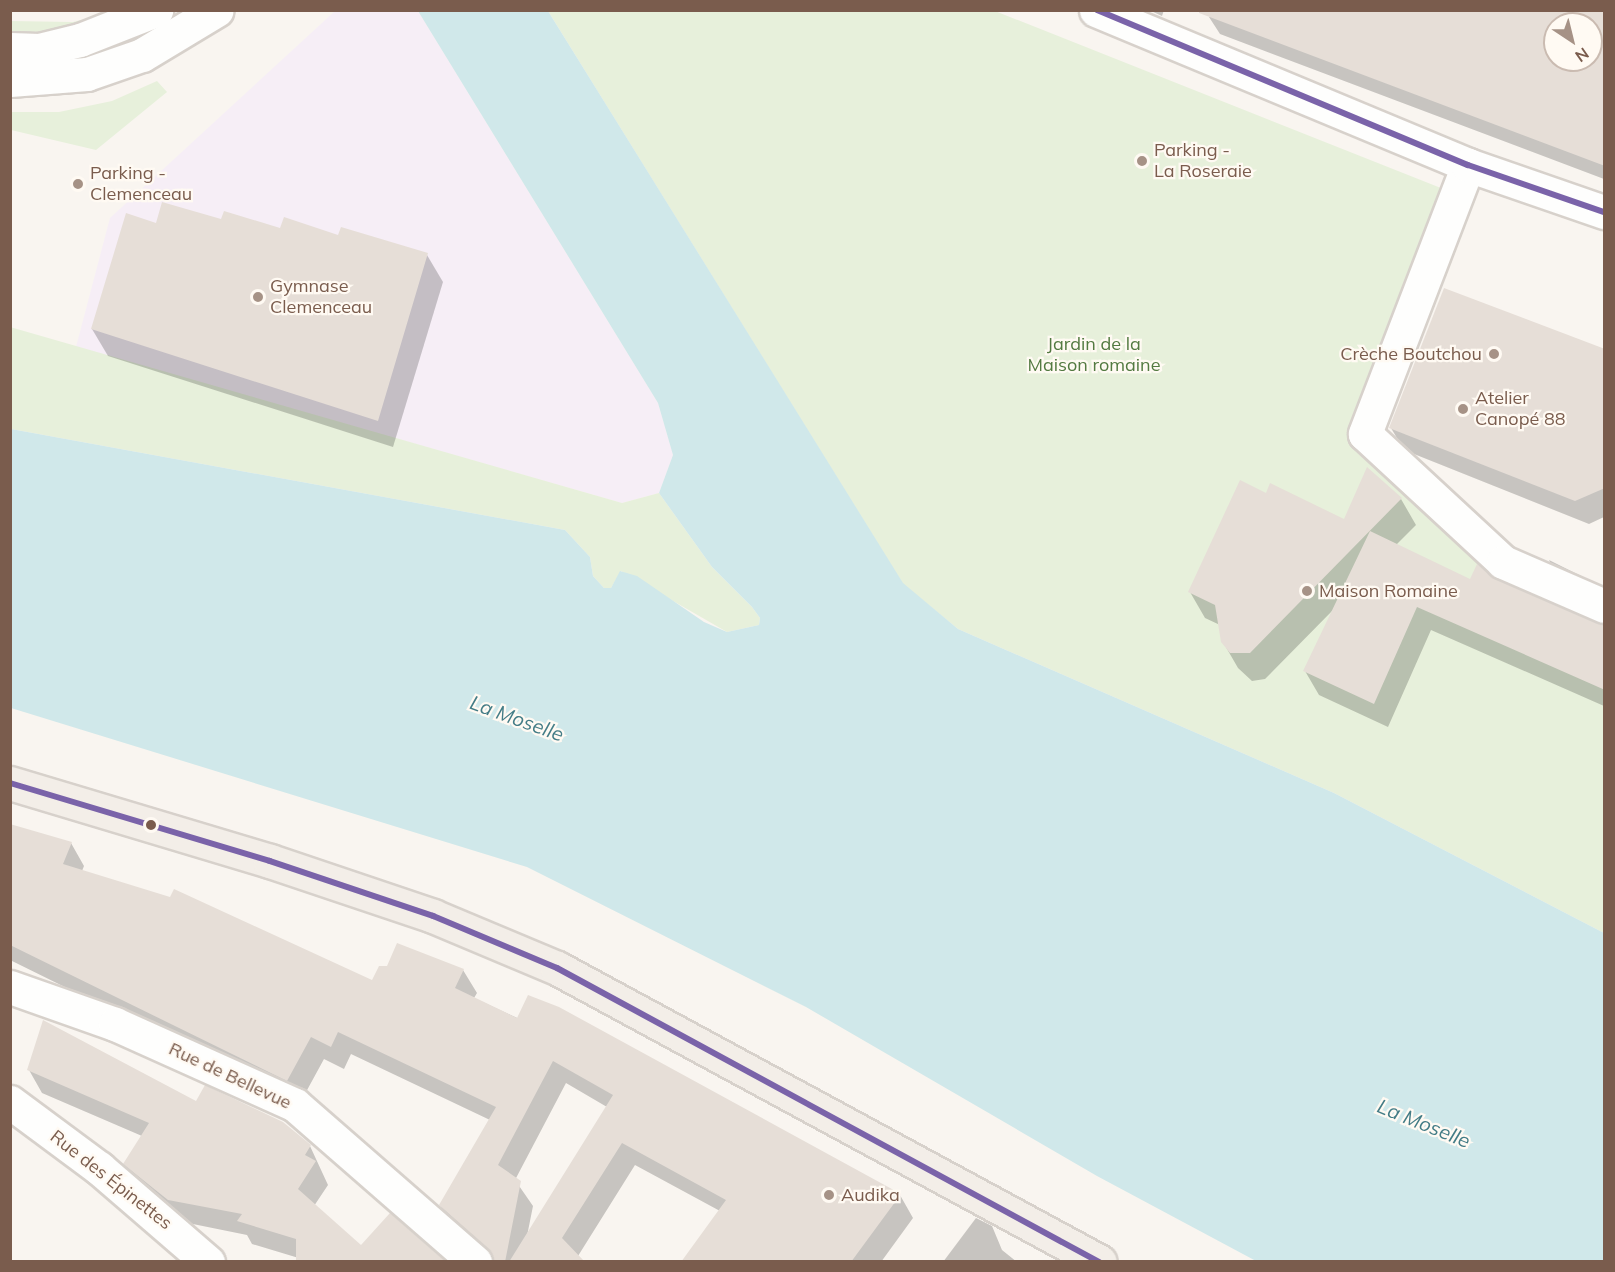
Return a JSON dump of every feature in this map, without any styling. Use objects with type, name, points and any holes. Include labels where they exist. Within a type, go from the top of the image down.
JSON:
[{"type":"main road","points":[[10,783],[270,861],[423,912],[557,968],[1100,1262]]},
{"type":"street","points":[[10,49],[39,50],[80,40],[156,10]]},
{"type":"street","points":[[10,80],[87,74],[142,55],[217,10]]},
{"type":"street","points":[[1096,10],[1468,165],[1605,212]]},
{"type":"street","points":[[1468,165],[1365,434],[1503,562],[1605,606]]},
{"type":"street","name":"Rue de Bellevue","points":[[10,987],[115,1024],[296,1105],[475,1262]]},
{"type":"street","name":"Rue des Épinettes","points":[[10,1102],[108,1175],[208,1262]]},
{"type":"shaded area","points":[[335,11],[418,11],[658,403],[673,455],[659,493],[622,503],[76,347],[110,218]]},
{"type":"green space","points":[[118,11],[141,11],[11,40],[10,21],[73,22]]},
{"type":"green space","name":"Jardin de la Maison romaine","points":[[548,11],[995,11],[1456,194],[1365,434],[1503,562],[1604,606],[1604,933],[1334,793],[958,629],[903,584]]},
{"type":"green space","points":[[157,81],[167,92],[96,150],[11,130],[11,112],[59,112],[112,101]]},
{"type":"green space","points":[[10,327],[622,503],[659,493],[712,567],[752,607],[760,618],[759,625],[727,632],[621,571],[611,588],[604,588],[593,576],[590,557],[565,530],[11,429]]},
{"type":"water","name":"La Moselle","points":[[418,11],[548,11],[903,583],[958,629],[1334,793],[1604,933],[1604,1261],[1256,1261],[1097,1176],[806,1007],[527,867],[11,708],[11,429],[565,530],[590,557],[593,576],[604,588],[611,588],[620,571],[637,576],[704,622],[727,632],[759,625],[760,618],[752,607],[712,567],[659,493],[673,455],[658,403]]},
{"type":"building","points":[[1199,10],[1605,10],[1605,166],[1199,13]]},
{"type":"building","name":"Gymnase Clemenceau","points":[[162,202],[221,219],[224,211],[280,228],[284,217],[338,235],[341,227],[428,253],[378,421],[91,329],[126,213],[156,223]]},
{"type":"building","points":[[1444,288],[1605,349],[1605,488],[1575,501],[1389,428]]},
{"type":"building","points":[[1367,467],[1402,498],[1250,653],[1230,653],[1221,642],[1215,605],[1188,592],[1240,480],[1266,493],[1270,483],[1344,519]]},
{"type":"building","points":[[1370,531],[1470,579],[1477,564],[1496,579],[1605,624],[1605,690],[1417,607],[1374,704],[1303,671]]},
{"type":"building","points":[[10,824],[72,842],[63,864],[170,897],[174,889],[372,980],[379,966],[387,966],[397,943],[464,969],[455,988],[517,1018],[528,995],[559,1007],[901,1194],[851,1262],[681,1262],[726,1200],[622,1143],[562,1238],[585,1262],[509,1262],[613,1095],[553,1061],[498,1165],[521,1181],[505,1262],[493,1262],[487,1248],[439,1205],[496,1107],[338,1032],[331,1047],[311,1037],[287,1081],[10,945]]},
{"type":"building","points":[[43,1020],[196,1101],[205,1085],[283,1122],[311,1145],[305,1155],[316,1161],[298,1189],[361,1245],[390,1213],[446,1262],[296,1262],[296,1239],[237,1221],[242,1214],[168,1200],[123,1164],[149,1123],[27,1070]]},
{"type":"transit line","points":[[1097,10],[1468,165],[1604,212]]},
{"type":"transit line","points":[[10,783],[270,861],[433,916],[557,968],[1099,1262]]},
{"type":"place","name":"Parking - La Roseraie","points":[[1142,161]]},
{"type":"place","name":"Parking - Clemenceau","points":[[78,184]]},
{"type":"place","name":"Gymnase Clemenceau","points":[[258,297]]},
{"type":"place","name":"Crèche Boutchou","points":[[1494,354]]},
{"type":"place","name":"Atelier Canopé 88","points":[[1463,409]]},
{"type":"place","name":"Maison Romaine","points":[[1307,591]]},
{"type":"place","name":"Audika","points":[[829,1195]]}]
